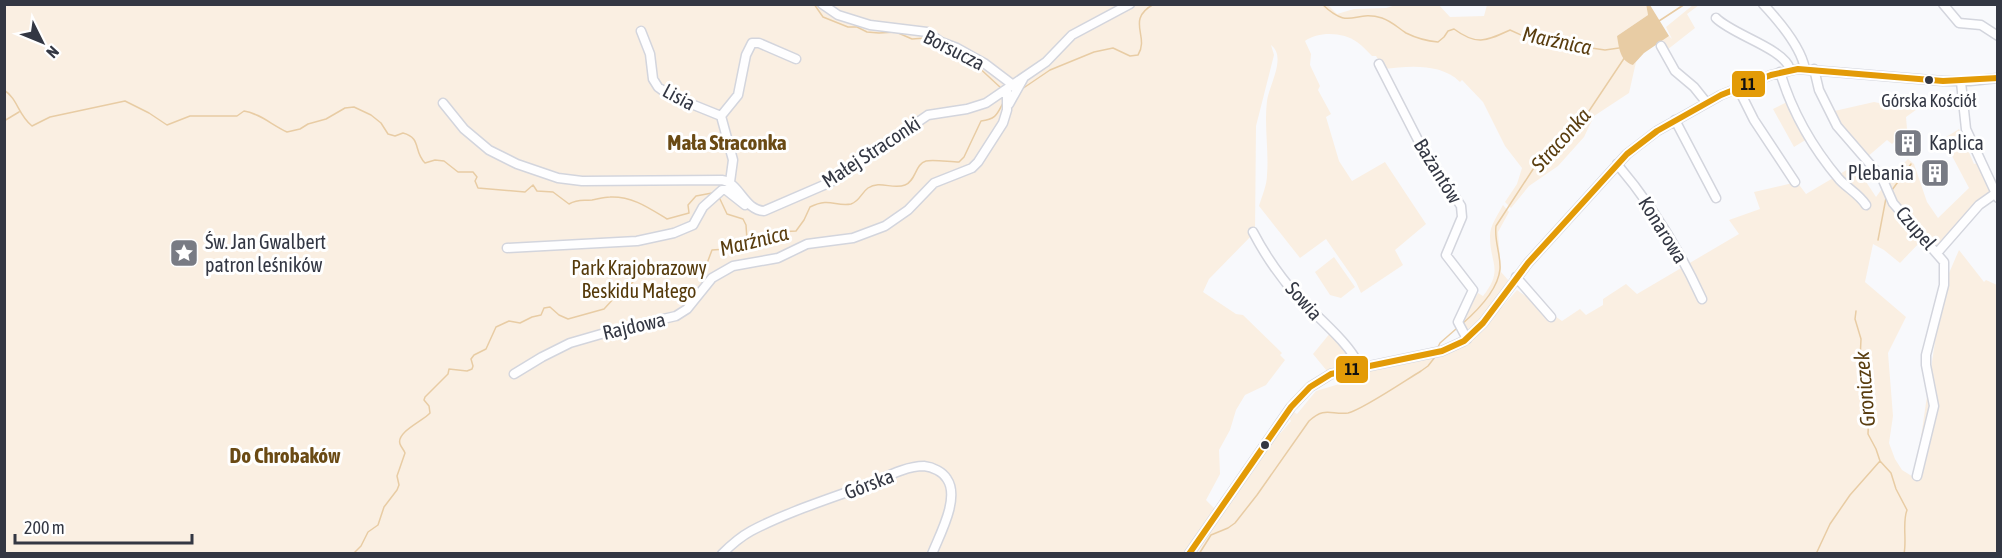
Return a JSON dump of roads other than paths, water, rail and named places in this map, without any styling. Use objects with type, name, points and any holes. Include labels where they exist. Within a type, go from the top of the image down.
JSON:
[{"type":"street","name":"Borsucza","points":[[822,4],[838,15],[870,25],[927,32],[941,42],[984,63],[1009,89]]},
{"type":"street","name":"Małej Straconki","points":[[753,209],[769,210],[831,182],[928,115],[978,106],[1024,79],[1046,62],[1072,35],[1130,4]]},
{"type":"street","points":[[1763,4],[1810,69]]},
{"type":"street","points":[[1943,4],[1959,24],[1981,25],[1998,36]]},
{"type":"street","points":[[1716,18],[1784,60],[1790,69]]},
{"type":"street","name":"Lisia","points":[[641,31],[650,54],[653,80],[661,90],[693,106],[721,116]]},
{"type":"street","points":[[730,182],[733,160],[721,116],[738,95],[752,43],[759,43],[796,59]]},
{"type":"street","points":[[1661,46],[1675,70],[1694,87],[1706,102]]},
{"type":"street","name":"Bażantów","points":[[1380,64],[1412,129],[1462,209],[1462,218],[1446,253],[1448,259],[1473,290],[1460,326],[1467,339]]},
{"type":"street","points":[[1189,554],[1297,399],[1310,387],[1324,377],[1442,351],[1467,339],[1488,317],[1516,277],[1617,164],[1638,144],[1675,120],[1706,102],[1790,69],[1961,82],[1998,78]]},
{"type":"street","name":"Czupel","points":[[1810,69],[1836,126],[1882,178],[1890,198],[1937,253],[1944,265],[1945,279],[1926,355],[1934,406],[1917,476]]},
{"type":"street","points":[[1780,72],[1809,140],[1839,178],[1866,205]]},
{"type":"street","name":"Rajdowa","points":[[514,375],[550,352],[570,343],[676,316],[687,309],[712,278],[733,266],[778,258],[807,244],[853,238],[885,226],[908,210],[934,183],[972,168],[978,162],[997,135],[1007,107],[1024,79]]},
{"type":"street","points":[[1937,253],[1979,205],[1997,195],[1966,129],[1961,82]]},
{"type":"street","points":[[1738,88],[1754,120],[1795,182]]},
{"type":"street","name":"Rajdowa","points":[[1007,107],[1009,89]]},
{"type":"street","points":[[443,103],[464,129],[489,150],[517,164],[558,178],[582,181],[722,180],[730,182],[753,209]]},
{"type":"street","points":[[1675,120],[1716,198]]},
{"type":"street","name":"Konarowa","points":[[1617,164],[1652,212],[1688,270],[1702,299]]},
{"type":"street","points":[[507,249],[657,238],[690,227],[710,200],[720,191],[726,190],[744,205],[753,209]]},
{"type":"street","name":"Sowia","points":[[1253,232],[1291,289],[1342,343],[1357,361],[1359,368]]},
{"type":"street","points":[[1516,277],[1551,317]]},
{"type":"street","name":"Górska","points":[[722,554],[744,535],[768,523],[888,477],[924,466],[944,474],[952,492],[949,510],[932,554]]},
{"type":"waterway","points":[[814,4],[823,17],[848,27],[857,27],[867,32],[896,32],[912,39],[926,38],[935,46]]},
{"type":"waterway","name":"Marźnica","points":[[1022,89],[1050,70],[1094,52],[1113,48],[1130,56],[1138,55],[1141,48],[1139,22],[1145,10],[1154,4]]},
{"type":"waterway","name":"Marźnica","points":[[1322,4],[1340,17],[1382,18],[1410,35],[1434,42],[1438,42],[1448,31],[1454,29],[1475,40],[1488,39],[1510,30],[1530,39],[1605,50],[1619,48]]},
{"type":"waterway","name":"Straconka","points":[[1659,21],[1685,4]]},
{"type":"waterway","points":[[941,49],[960,57],[966,64],[975,64],[1001,88]]},
{"type":"waterway","name":"Straconka","points":[[1462,324],[1486,300],[1498,277],[1500,264],[1496,226],[1539,160],[1562,142],[1587,114],[1625,57]]},
{"type":"waterway","points":[[4,90],[32,126],[50,117],[125,101],[167,125],[190,116],[237,116],[244,111],[287,132],[326,119],[345,108],[354,107],[371,115],[381,123],[388,134],[395,136],[403,133],[413,138],[425,163],[435,160],[444,161],[458,172],[473,172],[477,177],[475,181],[478,188],[525,192],[533,185],[537,191],[553,192],[569,204],[608,197],[626,198],[667,219],[689,213],[688,205],[696,196],[712,193]]},
{"type":"waterway","name":"Marźnica","points":[[353,554],[361,546],[368,532],[378,525],[384,507],[397,490],[399,485],[397,476],[405,453],[400,440],[406,431],[430,413],[429,406],[424,400],[425,397],[448,374],[449,369],[467,371],[472,369],[471,359],[486,349],[496,327],[509,321],[520,323],[541,315],[544,308],[550,307],[568,319],[604,309],[639,275],[675,267],[692,274],[706,266],[712,250],[727,249],[777,232],[796,231],[810,207],[817,204],[828,202],[851,204],[873,186],[905,185],[909,183],[920,165],[926,161],[959,162],[964,157],[981,121],[996,115],[1004,101]]},
{"type":"waterway","points":[[4,121],[19,112]]},
{"type":"waterway","name":"Groniczek","points":[[1892,190],[1911,164]]},
{"type":"waterway","points":[[719,197],[727,214],[743,219],[746,225],[747,240]]},
{"type":"waterway","points":[[1878,240],[1886,198]]},
{"type":"waterway","name":"Groniczek","points":[[1816,554],[1830,524],[1850,495],[1880,461],[1868,434],[1869,407],[1860,360],[1861,339],[1855,319],[1856,311]]},
{"type":"waterway","name":"Straconka","points":[[1437,349],[1440,343],[1456,329]]},
{"type":"waterway","name":"Straconka","points":[[1199,554],[1211,535],[1235,523],[1309,421],[1324,412],[1355,411],[1421,371],[1435,357]]},
{"type":"waterway","points":[[1880,461],[1891,473],[1907,510],[1904,554]]},
{"type":"place","name":"Górska Kościół","points":[[1929,80]]},
{"type":"place","name":"Kaplica","points":[[1908,143]]},
{"type":"place","name":"Plebania","points":[[1935,173]]},
{"type":"place","name":"Św. Jan Gwalbert patron leśników","points":[[184,253]]},
{"type":"district","name":"Mała Straconka","points":[[727,143]]},
{"type":"district","name":"Do Chrobaków","points":[[285,456]]},
{"type":"park label","name":"Park Krajobrazowy Beskidu Małego","points":[[639,280]]}]
